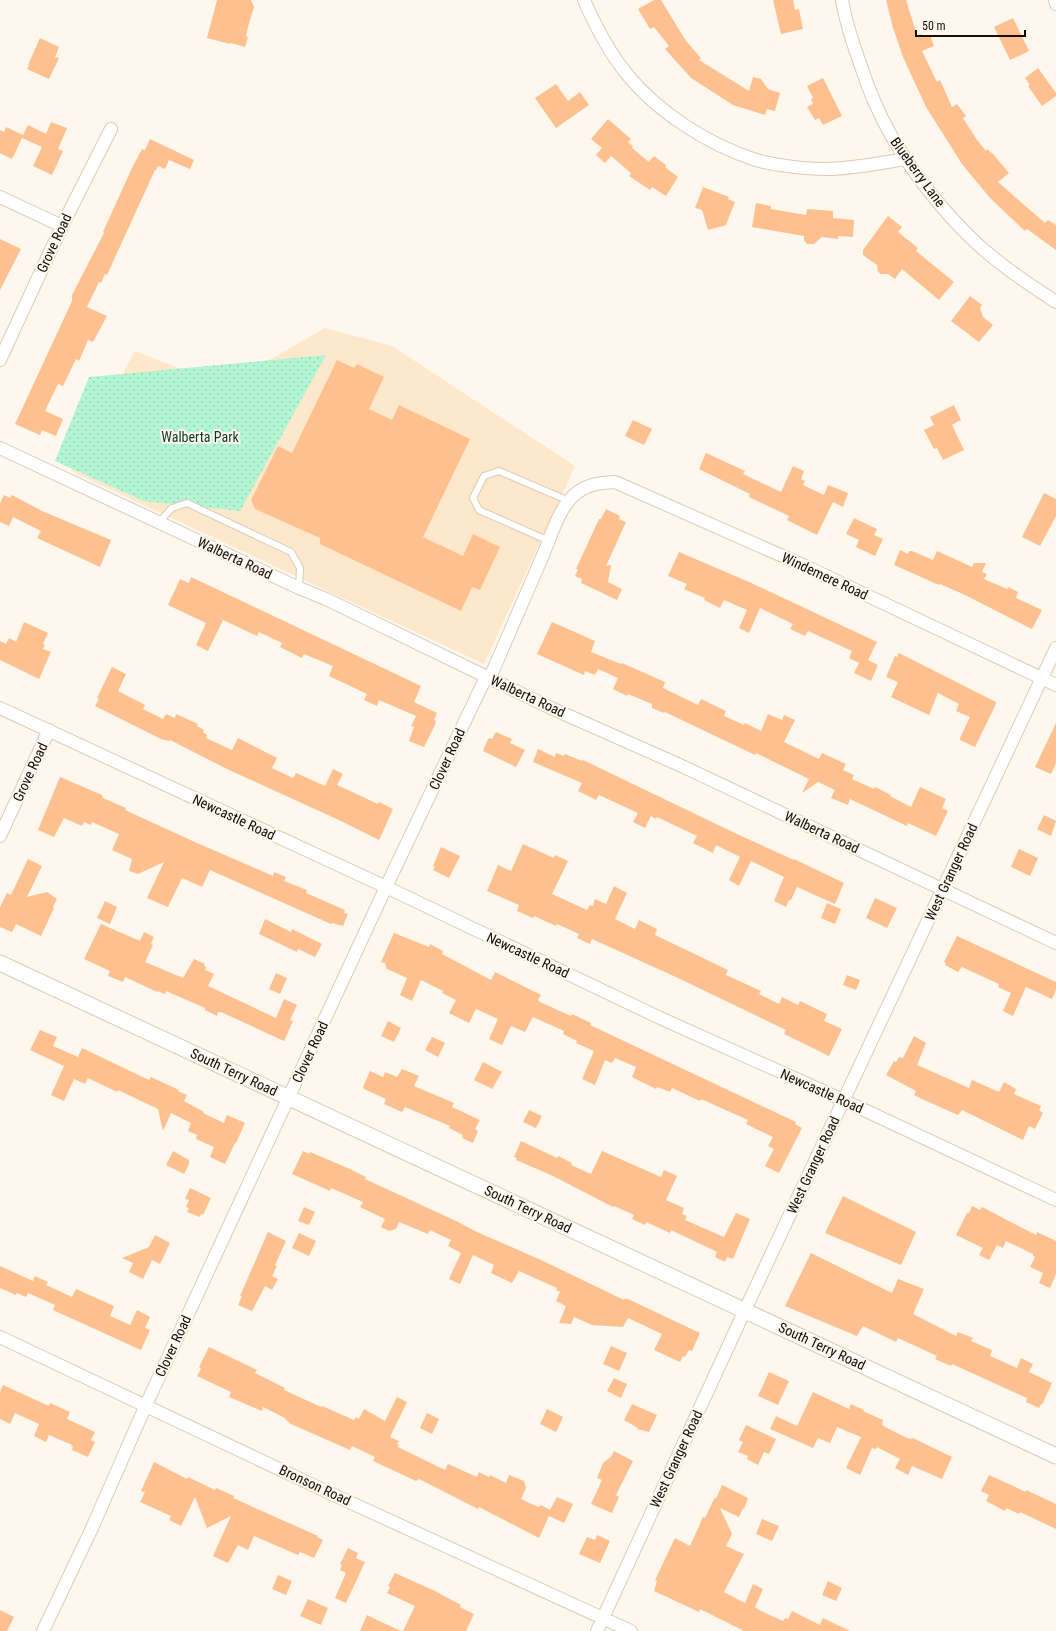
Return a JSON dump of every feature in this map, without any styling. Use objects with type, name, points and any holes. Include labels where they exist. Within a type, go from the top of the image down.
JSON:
[{"type":"street","points":[[584,0],[598,30],[625,73],[639,88],[656,104],[689,129],[732,151],[757,160],[772,163],[824,169],[855,167],[906,159]]},
{"type":"street","name":"Blueberry Lane","points":[[842,0],[850,36],[875,104],[906,159],[937,200],[965,232],[990,254],[1036,289],[1056,302]]},
{"type":"street","points":[[1055,0],[1056,4]]},
{"type":"street","name":"Grove Road","points":[[0,360],[62,226],[111,128]]},
{"type":"street","points":[[0,197],[62,226]]},
{"type":"street","name":"Walberta Road","points":[[0,448],[299,588],[326,599],[551,708],[684,767],[1056,943]]},
{"type":"street","name":"Windemere Road","points":[[590,485],[616,482],[805,566],[1056,686]]},
{"type":"street","name":"Clover Road","points":[[44,1631],[92,1528],[146,1405],[386,888],[486,677],[492,673],[562,511],[573,496],[590,485]]},
{"type":"street","name":"West Granger Road","points":[[597,1631],[843,1100],[1056,648]]},
{"type":"street","name":"Newcastle Road","points":[[0,708],[658,1017],[843,1100],[1056,1200]]},
{"type":"street","name":"Grove Road","points":[[0,836],[49,730]]},
{"type":"street","name":"South Terry Road","points":[[0,963],[1056,1456]]},
{"type":"street","name":"Bronson Road","points":[[0,1337],[334,1495],[631,1631]]},
{"type":"lane","points":[[549,541],[479,510],[473,498],[484,476],[499,471],[569,502]]},
{"type":"lane","points":[[159,522],[172,508],[187,503],[204,510],[291,552],[300,568],[299,588]]},
{"type":"shaded area","points":[[325,328],[392,346],[575,466],[484,664],[71,471],[135,351],[224,386]]},
{"type":"green space","name":"Walberta Park","points":[[326,355],[240,511],[144,501],[55,461],[89,377]]},
{"type":"building","points":[[217,0],[251,0],[254,7],[248,27],[246,36],[248,37],[245,47],[207,38]]},
{"type":"building","points":[[654,0],[661,0],[686,41],[701,58],[699,60],[749,91],[753,77],[761,79],[768,89],[780,93],[775,111],[767,109],[765,115],[733,105],[691,78],[665,49],[669,46],[654,27],[650,29],[638,9]]},
{"type":"building","points":[[773,0],[793,0],[795,10],[799,9],[803,29],[781,34]]},
{"type":"building","points":[[886,0],[906,0],[917,35],[921,34],[922,37],[930,35],[934,46],[922,51],[937,82],[940,80],[952,107],[957,104],[966,116],[963,118],[977,140],[986,151],[987,149],[993,154],[1009,173],[998,182],[1045,223],[1048,220],[1056,225],[1056,250],[1027,229],[1025,231],[990,198],[962,164],[926,107],[903,57],[893,28]]},
{"type":"building","points":[[1013,18],[1029,51],[1010,60],[994,27]]},
{"type":"building","points":[[40,38],[59,47],[55,57],[59,58],[49,79],[27,69]]},
{"type":"building","points":[[1038,68],[1056,93],[1056,96],[1042,106],[1028,86],[1030,85],[1025,78]]},
{"type":"building","points":[[823,78],[842,116],[823,125],[819,118],[815,120],[807,107],[813,104],[811,99],[813,98],[807,86]]},
{"type":"building","points":[[556,84],[568,101],[580,92],[589,105],[556,128],[535,98]]},
{"type":"building","points":[[608,119],[631,139],[628,142],[633,146],[632,148],[649,162],[654,156],[678,177],[666,196],[652,187],[650,190],[629,176],[631,173],[611,156],[605,163],[596,155],[602,148],[591,139]]},
{"type":"building","points":[[51,122],[67,128],[58,149],[63,151],[52,175],[33,166],[42,147],[22,138],[12,159],[0,153],[0,130],[4,132],[6,127],[23,135],[28,125],[46,134]]},
{"type":"building","points":[[150,139],[194,160],[190,169],[169,160],[165,169],[158,166],[155,170],[107,275],[105,274],[101,283],[99,282],[87,307],[107,316],[93,342],[88,340],[79,361],[76,359],[63,386],[58,384],[45,411],[63,419],[56,436],[42,430],[40,435],[15,424],[72,301],[72,295],[104,233],[103,232],[132,168],[142,149],[145,150]]},
{"type":"building","points":[[703,187],[729,197],[728,199],[735,202],[726,225],[708,230],[702,210],[695,208]]},
{"type":"building","points":[[756,203],[771,206],[771,209],[806,215],[807,209],[833,211],[833,218],[854,220],[853,237],[838,236],[838,239],[822,237],[814,244],[807,244],[804,240],[804,236],[752,227]]},
{"type":"building","points":[[888,216],[902,227],[898,232],[918,248],[916,251],[954,282],[939,300],[902,269],[895,279],[888,274],[881,274],[878,272],[877,265],[863,255],[863,250]]},
{"type":"building","points":[[0,239],[21,249],[0,290]]},
{"type":"building","points":[[970,296],[982,305],[980,308],[983,317],[993,325],[979,342],[951,321]]},
{"type":"building","points":[[337,360],[354,368],[357,364],[384,377],[369,409],[392,420],[399,405],[470,439],[423,537],[463,556],[473,534],[500,547],[480,590],[472,587],[461,611],[320,544],[320,538],[255,509],[251,500],[278,446],[292,453]]},
{"type":"building","points":[[954,405],[961,420],[952,425],[964,450],[943,460],[937,448],[934,449],[924,430],[934,425],[930,417]]},
{"type":"building","points":[[633,420],[652,429],[644,445],[625,436]]},
{"type":"building","points":[[706,453],[745,471],[743,474],[781,492],[793,466],[804,471],[801,479],[805,481],[803,485],[824,495],[828,485],[848,493],[843,507],[833,502],[817,535],[787,520],[789,516],[749,497],[750,494],[699,469]]},
{"type":"building","points":[[1044,493],[1056,499],[1056,516],[1040,546],[1022,537]]},
{"type":"building","points":[[4,495],[10,498],[12,495],[42,511],[111,540],[100,567],[37,538],[41,531],[13,517],[9,526],[0,522],[0,503]]},
{"type":"building","points":[[606,509],[620,516],[619,519],[626,522],[606,566],[611,565],[608,582],[622,589],[617,600],[581,583],[582,579],[575,576],[578,569],[576,569],[599,519],[601,519]]},
{"type":"building","points":[[854,518],[877,529],[874,535],[883,539],[875,556],[856,547],[859,540],[846,534]]},
{"type":"building","points":[[900,550],[908,554],[909,551],[912,551],[933,560],[937,551],[972,567],[974,563],[986,563],[982,572],[987,574],[984,579],[1018,592],[1016,598],[1042,610],[1032,629],[963,594],[894,565]]},
{"type":"building","points":[[679,552],[749,582],[877,642],[868,660],[878,665],[871,681],[854,673],[859,663],[849,658],[852,651],[808,631],[805,636],[790,629],[793,624],[760,608],[749,633],[739,628],[747,610],[724,600],[720,608],[704,600],[705,598],[684,589],[687,584],[668,576]]},
{"type":"building","points":[[191,577],[421,686],[414,702],[437,713],[434,720],[436,721],[434,727],[424,747],[409,741],[414,727],[411,726],[416,716],[379,700],[377,706],[364,700],[367,694],[329,676],[333,666],[304,654],[302,658],[280,647],[282,643],[259,632],[257,636],[223,620],[208,651],[196,645],[206,623],[168,605],[180,579],[189,583]]},
{"type":"building","points":[[24,622],[48,633],[43,644],[45,645],[43,649],[51,652],[39,679],[0,660],[0,641],[6,644],[9,638],[16,642]]},
{"type":"building","points":[[552,622],[595,641],[591,652],[621,664],[622,663],[665,682],[663,688],[698,705],[701,699],[726,711],[724,716],[744,725],[745,723],[761,731],[768,714],[782,720],[784,715],[795,720],[784,742],[819,759],[822,753],[846,764],[843,770],[854,775],[852,779],[874,789],[875,787],[911,807],[920,787],[946,799],[942,808],[948,811],[936,836],[908,823],[907,826],[850,799],[848,805],[831,798],[835,790],[818,782],[802,793],[809,779],[756,753],[755,755],[665,712],[664,713],[652,708],[652,704],[628,694],[627,696],[613,689],[618,678],[598,669],[595,675],[585,671],[584,675],[537,654]]},
{"type":"building","points":[[899,653],[996,702],[975,747],[960,740],[970,717],[956,711],[959,704],[938,693],[929,715],[891,697],[898,682],[886,677],[895,656],[897,657]]},
{"type":"building","points":[[112,667],[126,674],[118,691],[145,705],[143,709],[163,719],[166,714],[175,718],[176,714],[198,724],[197,726],[204,730],[203,732],[207,735],[206,738],[232,750],[238,738],[277,758],[272,768],[293,778],[296,773],[325,786],[333,769],[343,774],[337,785],[378,804],[379,802],[393,809],[379,840],[227,769],[170,740],[161,739],[95,706],[99,699],[97,698]]},
{"type":"building","points":[[1056,723],[1056,763],[1051,774],[1035,767]]},
{"type":"building","points":[[496,732],[512,739],[510,743],[525,750],[516,767],[483,751],[488,739],[492,739]]},
{"type":"building","points":[[538,749],[555,757],[556,753],[564,756],[565,754],[582,761],[583,760],[739,835],[844,883],[835,904],[797,887],[786,907],[774,901],[784,877],[751,861],[739,886],[729,880],[740,857],[716,845],[713,853],[693,843],[697,836],[657,817],[656,819],[651,816],[645,828],[633,822],[638,813],[599,795],[596,800],[578,791],[582,783],[533,762]]},
{"type":"building","points":[[60,777],[102,795],[103,798],[126,808],[125,810],[197,843],[273,876],[274,872],[286,877],[284,881],[307,890],[306,893],[345,910],[344,913],[348,914],[343,926],[331,924],[210,870],[202,887],[182,878],[168,907],[147,898],[164,862],[138,874],[129,871],[132,859],[112,850],[119,834],[92,822],[91,825],[84,822],[82,826],[64,818],[54,837],[38,830]]},
{"type":"building","points":[[1044,815],[1056,821],[1051,836],[1037,829]]},
{"type":"building","points":[[523,844],[554,858],[555,855],[568,861],[552,894],[587,910],[590,905],[593,906],[595,899],[606,904],[614,886],[627,893],[615,919],[635,929],[639,920],[657,929],[655,935],[728,970],[726,975],[761,991],[759,994],[779,1004],[782,997],[798,1005],[800,1001],[827,1014],[824,1021],[842,1029],[829,1056],[784,1034],[786,1030],[678,978],[592,939],[590,944],[577,938],[579,934],[557,924],[556,926],[534,916],[533,918],[517,911],[519,905],[487,891],[498,865],[511,871]]},
{"type":"building","points":[[441,847],[460,856],[449,878],[433,870],[435,867],[433,866]]},
{"type":"building","points":[[1019,849],[1038,858],[1030,876],[1011,867]]},
{"type":"building","points":[[28,859],[42,866],[27,897],[47,892],[57,899],[41,936],[16,924],[12,932],[0,927],[0,907],[7,893],[11,895]]},
{"type":"building","points":[[875,898],[897,908],[887,928],[866,918]]},
{"type":"building","points":[[105,901],[117,907],[110,924],[97,918]]},
{"type":"building","points":[[827,903],[841,909],[835,924],[821,918]]},
{"type":"building","points":[[265,919],[291,932],[292,929],[322,944],[315,957],[298,949],[297,952],[259,934]]},
{"type":"building","points":[[101,924],[140,941],[144,932],[154,937],[151,944],[153,945],[145,962],[183,978],[194,959],[205,964],[205,970],[214,974],[208,986],[276,1018],[284,999],[297,1005],[290,1020],[293,1021],[284,1041],[221,1012],[218,1012],[217,1016],[205,1010],[205,1008],[166,991],[165,994],[157,992],[125,977],[123,982],[108,976],[110,971],[84,959]]},
{"type":"building","points":[[394,933],[429,947],[430,944],[443,951],[442,954],[491,980],[495,972],[541,995],[538,1000],[540,1002],[571,1016],[572,1014],[591,1023],[590,1025],[796,1122],[795,1124],[802,1128],[779,1173],[765,1166],[774,1149],[768,1146],[773,1137],[746,1124],[748,1120],[672,1088],[670,1092],[657,1087],[656,1089],[632,1077],[636,1067],[615,1058],[612,1063],[605,1060],[595,1085],[582,1079],[594,1051],[576,1043],[577,1041],[563,1034],[564,1031],[533,1017],[525,1032],[511,1026],[502,1045],[489,1039],[498,1019],[476,1009],[469,1023],[449,1013],[456,1000],[442,993],[443,991],[421,980],[412,1001],[400,995],[407,978],[387,969],[385,963],[381,962]]},
{"type":"building","points":[[957,936],[1056,982],[1056,990],[1052,999],[1026,987],[1013,1016],[1003,1011],[1011,993],[998,987],[999,984],[962,967],[958,972],[945,965],[946,963],[944,962]]},
{"type":"building","points":[[276,973],[287,978],[280,994],[269,989]]},
{"type":"building","points":[[847,975],[860,980],[856,990],[843,985]]},
{"type":"building","points":[[388,1021],[401,1028],[394,1042],[381,1036]]},
{"type":"building","points":[[40,1030],[57,1037],[53,1046],[78,1057],[82,1048],[149,1080],[151,1077],[179,1090],[178,1091],[187,1095],[184,1101],[204,1112],[203,1113],[224,1123],[227,1115],[245,1123],[225,1164],[210,1157],[214,1147],[196,1139],[197,1135],[188,1131],[191,1123],[171,1113],[163,1131],[158,1109],[88,1078],[85,1084],[74,1079],[64,1101],[51,1095],[64,1066],[30,1050]]},
{"type":"building","points":[[914,1036],[926,1043],[917,1065],[969,1088],[972,1080],[999,1092],[1004,1082],[1016,1089],[1014,1094],[1041,1106],[1039,1110],[1043,1113],[1035,1129],[1029,1126],[1023,1140],[962,1110],[958,1115],[922,1099],[914,1095],[916,1091],[886,1075],[894,1061],[896,1062],[899,1057],[903,1058]]},
{"type":"building","points":[[432,1037],[445,1043],[438,1057],[425,1050]]},
{"type":"building","points":[[483,1062],[502,1072],[492,1089],[474,1080]]},
{"type":"building","points":[[402,1069],[419,1076],[414,1086],[454,1103],[452,1107],[480,1120],[475,1129],[478,1131],[473,1143],[462,1138],[463,1135],[449,1128],[450,1126],[405,1107],[402,1112],[384,1104],[386,1099],[364,1089],[363,1087],[370,1071],[383,1077],[385,1072],[397,1077]]},
{"type":"building","points":[[529,1110],[542,1116],[536,1128],[523,1122]]},
{"type":"building","points":[[521,1141],[557,1158],[558,1156],[572,1163],[571,1165],[591,1174],[602,1151],[661,1177],[664,1170],[677,1176],[666,1200],[684,1208],[682,1214],[687,1216],[685,1220],[724,1237],[736,1213],[750,1219],[733,1259],[727,1257],[725,1262],[715,1257],[717,1252],[671,1230],[670,1233],[646,1222],[645,1225],[632,1219],[634,1215],[614,1206],[613,1207],[551,1175],[516,1160],[517,1158],[514,1157]]},
{"type":"building","points":[[173,1151],[189,1160],[189,1164],[184,1174],[166,1165]]},
{"type":"building","points":[[303,1151],[309,1154],[310,1152],[350,1169],[366,1177],[365,1179],[477,1232],[541,1260],[624,1300],[625,1298],[630,1300],[700,1333],[692,1351],[689,1350],[680,1362],[654,1350],[662,1334],[628,1318],[623,1327],[592,1325],[574,1317],[571,1324],[559,1323],[566,1306],[556,1301],[560,1292],[556,1290],[557,1288],[519,1271],[512,1283],[491,1273],[494,1265],[473,1255],[460,1284],[449,1279],[461,1253],[448,1246],[451,1240],[430,1230],[428,1234],[399,1222],[396,1229],[389,1231],[381,1227],[385,1219],[360,1207],[363,1202],[331,1188],[330,1191],[292,1174]]},
{"type":"building","points":[[190,1188],[211,1198],[203,1215],[201,1214],[200,1217],[187,1212],[189,1208],[186,1207],[189,1200],[185,1199]]},
{"type":"building","points":[[843,1196],[916,1232],[901,1265],[825,1233]]},
{"type":"building","points":[[972,1206],[980,1210],[982,1207],[1036,1235],[1037,1232],[1056,1241],[1056,1274],[1050,1288],[1039,1283],[1043,1273],[1030,1267],[1035,1257],[1033,1254],[1006,1241],[1003,1248],[997,1245],[989,1260],[979,1255],[983,1248],[956,1235]]},
{"type":"building","points":[[304,1207],[315,1212],[309,1225],[298,1221]]},
{"type":"building","points":[[268,1232],[286,1241],[275,1265],[277,1266],[272,1276],[278,1279],[272,1290],[265,1286],[252,1311],[238,1305],[242,1296],[240,1296]]},
{"type":"building","points":[[299,1233],[316,1241],[309,1256],[292,1248]]},
{"type":"building","points":[[155,1235],[170,1243],[160,1264],[152,1260],[143,1279],[129,1272],[133,1263],[122,1258],[149,1247]]},
{"type":"building","points":[[811,1253],[892,1293],[898,1279],[924,1289],[913,1314],[956,1336],[958,1332],[973,1338],[971,1341],[992,1350],[990,1356],[1017,1368],[1021,1358],[1033,1364],[1029,1372],[1052,1383],[1042,1405],[1041,1404],[1039,1408],[1026,1402],[1027,1398],[952,1364],[951,1366],[935,1359],[937,1356],[898,1338],[896,1342],[863,1326],[857,1336],[785,1306]]},
{"type":"building","points":[[0,1266],[33,1281],[35,1276],[48,1282],[46,1285],[72,1297],[76,1289],[114,1306],[110,1316],[130,1325],[137,1310],[150,1317],[145,1328],[150,1330],[141,1350],[53,1310],[55,1305],[28,1293],[26,1297],[17,1293],[16,1295],[0,1288]]},
{"type":"building","points":[[611,1346],[627,1353],[619,1371],[603,1364]]},
{"type":"building","points":[[209,1347],[257,1370],[255,1373],[285,1388],[284,1390],[354,1420],[356,1417],[359,1419],[364,1409],[385,1421],[397,1397],[407,1402],[390,1437],[399,1441],[397,1444],[399,1445],[398,1447],[445,1470],[448,1464],[477,1477],[479,1472],[489,1477],[490,1475],[506,1483],[509,1475],[524,1481],[526,1488],[521,1499],[538,1507],[541,1505],[550,1510],[557,1497],[573,1504],[564,1523],[549,1516],[539,1538],[479,1507],[478,1509],[419,1479],[416,1481],[373,1461],[375,1457],[352,1446],[350,1450],[291,1424],[285,1418],[263,1407],[262,1411],[229,1397],[231,1392],[197,1376],[201,1369],[199,1367]]},
{"type":"building","points":[[769,1372],[789,1381],[778,1405],[758,1396]]},
{"type":"building","points":[[614,1378],[627,1384],[621,1398],[607,1391]]},
{"type":"building","points":[[3,1385],[49,1406],[50,1403],[70,1412],[67,1419],[95,1432],[91,1440],[95,1442],[88,1457],[72,1450],[72,1445],[49,1435],[46,1442],[34,1436],[39,1424],[15,1413],[10,1424],[0,1419],[0,1392]]},
{"type":"building","points":[[813,1392],[849,1409],[851,1404],[864,1410],[863,1411],[883,1420],[882,1425],[887,1428],[907,1438],[913,1438],[952,1457],[942,1479],[912,1466],[908,1475],[895,1468],[900,1459],[877,1447],[876,1449],[872,1448],[860,1475],[846,1468],[861,1437],[837,1427],[830,1443],[818,1438],[813,1448],[770,1429],[776,1416],[797,1426]]},
{"type":"building","points":[[632,1404],[657,1415],[649,1432],[637,1429],[638,1428],[624,1420]]},
{"type":"building","points":[[547,1409],[563,1417],[556,1432],[540,1424]]},
{"type":"building","points":[[427,1413],[439,1419],[432,1434],[420,1428]]},
{"type":"building","points":[[746,1425],[776,1439],[769,1454],[764,1452],[758,1465],[747,1459],[748,1456],[738,1452],[743,1442],[739,1440]]},
{"type":"building","points":[[614,1451],[633,1461],[616,1495],[619,1497],[612,1513],[591,1504],[602,1480],[597,1478],[603,1463],[611,1457]]},
{"type":"building","points":[[154,1462],[187,1479],[188,1477],[215,1490],[216,1488],[234,1496],[233,1498],[318,1536],[317,1537],[323,1540],[314,1558],[300,1552],[298,1555],[254,1536],[248,1550],[238,1545],[228,1563],[213,1556],[231,1516],[207,1528],[195,1497],[181,1526],[169,1520],[171,1516],[140,1502],[145,1492],[141,1491]]},
{"type":"building","points":[[989,1475],[1056,1504],[1056,1529],[1020,1512],[1019,1514],[1006,1508],[1005,1511],[986,1501],[989,1495],[981,1491]]},
{"type":"building","points":[[722,1485],[748,1498],[739,1517],[720,1508],[732,1534],[726,1546],[744,1554],[724,1592],[745,1603],[753,1584],[763,1589],[755,1607],[761,1611],[783,1621],[785,1618],[788,1619],[792,1611],[820,1625],[823,1618],[850,1631],[744,1631],[700,1609],[699,1612],[654,1591],[657,1581],[655,1580],[675,1538],[690,1546],[703,1517],[705,1518]]},
{"type":"building","points":[[762,1519],[779,1526],[772,1541],[756,1534]]},
{"type":"building","points":[[597,1535],[610,1541],[600,1563],[579,1554],[587,1537],[595,1540]]},
{"type":"building","points":[[348,1548],[358,1553],[356,1558],[365,1562],[346,1603],[335,1598],[346,1573],[340,1570],[342,1565],[340,1564]]},
{"type":"building","points":[[395,1573],[435,1591],[474,1614],[466,1631],[403,1631],[415,1606],[387,1593],[390,1587],[388,1586]]},
{"type":"building","points":[[278,1575],[292,1581],[286,1595],[272,1589]]},
{"type":"building","points":[[828,1581],[842,1588],[836,1601],[822,1595]]},
{"type":"building","points":[[308,1599],[328,1608],[321,1625],[300,1616]]},
{"type":"building","points":[[0,1610],[14,1617],[7,1631],[0,1631]]},
{"type":"building","points":[[367,1615],[377,1620],[401,1631],[360,1631]]}]
